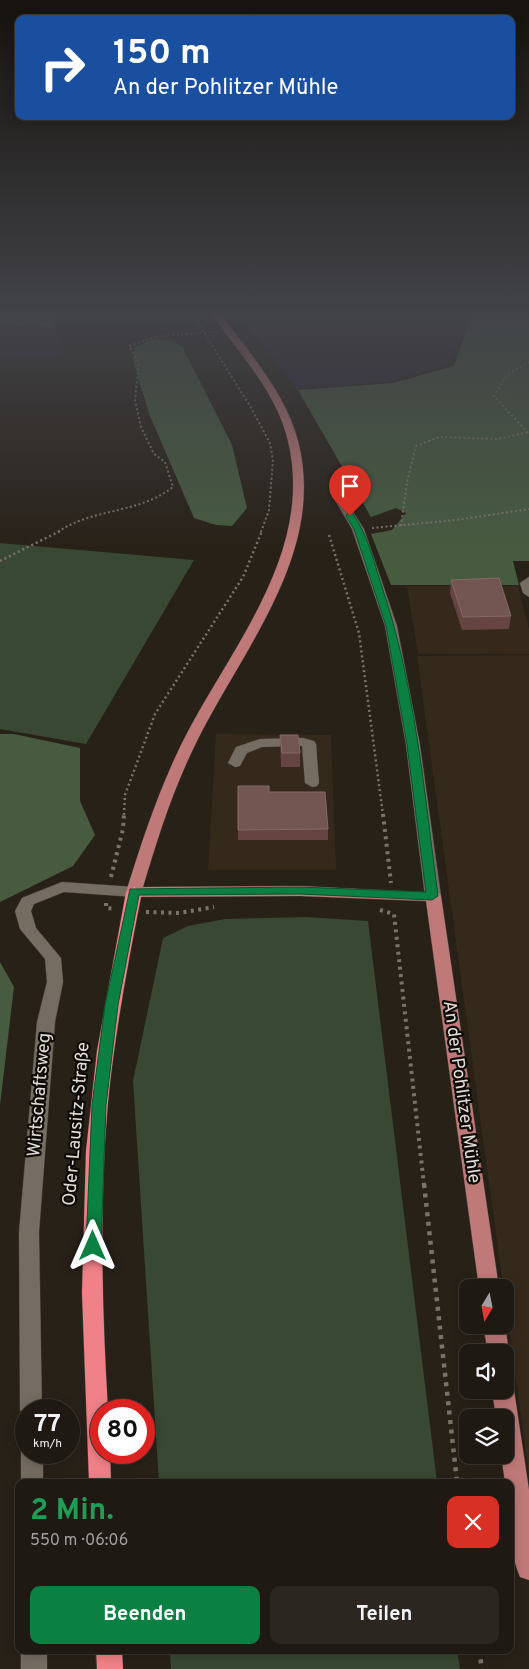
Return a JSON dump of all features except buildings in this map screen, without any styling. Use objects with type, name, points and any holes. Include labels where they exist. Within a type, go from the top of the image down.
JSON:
[{"type":"highway","name":"Oder-Lausitz-Straße","points":[[100,1479],[93,1322],[94,1199],[99,1105],[112,1005],[134,892]]},
{"type":"highway","points":[[109,1654],[110,1669]]},
{"type":"main road","points":[[270,393],[294,441],[300,480],[299,513],[294,535],[272,590],[187,746],[157,816],[134,892],[300,891],[432,896]]},
{"type":"main road","name":"An der Pohlitzer Mühle","points":[[432,896],[488,1279]]},
{"type":"main road","points":[[504,1399],[529,1569]]},
{"type":"street","name":"An der Pohlitzer Mühle","points":[[335,492],[358,529],[391,626],[412,745],[432,896]]},
{"type":"street","points":[[529,581],[526,583],[529,593]]},
{"type":"street","points":[[235,763],[241,750],[260,742],[303,742],[309,744],[312,783]]},
{"type":"street","name":"Wirtschaftsweg","points":[[31,1399],[30,1232],[46,1022],[55,982],[53,958],[28,929],[23,911],[28,901],[62,888],[134,892]]},
{"type":"street","points":[[32,1464],[32,1479]]},
{"type":"street","points":[[34,1654],[34,1669]]},
{"type":"path","points":[[0,561],[51,537],[72,523],[137,506],[159,498],[173,487],[164,462],[154,454],[141,427],[135,400],[136,393]]},
{"type":"path","points":[[495,393],[494,396],[529,433]]},
{"type":"path","points":[[401,526],[407,482],[416,446],[439,437],[497,440],[529,433]]},
{"type":"path","points":[[358,529],[401,526],[529,509]]},
{"type":"path","points":[[329,535],[359,633],[376,750],[394,914]]},
{"type":"path","points":[[480,1654],[482,1669]]},
{"type":"shaded area","points":[[407,586],[518,586],[529,629],[529,654],[418,654]]},
{"type":"shaded area","points":[[529,655],[529,1475],[514,1365],[514,1344],[511,1344],[510,1334],[514,1334],[514,1279],[502,1279],[417,656]]},
{"type":"shaded area","points":[[216,734],[331,735],[336,870],[208,870]]},
{"type":"green space","points":[[143,393],[206,393],[232,445],[247,508],[232,526],[216,525],[194,518],[150,416]]},
{"type":"green space","points":[[300,393],[529,393],[529,561],[513,561],[519,585],[391,585],[371,534],[392,530],[406,513],[396,508],[371,517]]},
{"type":"green space","points":[[0,543],[194,560],[86,744],[0,729]]},
{"type":"green space","points":[[0,734],[14,734],[80,748],[80,801],[95,835],[73,866],[0,902]]},
{"type":"green space","points":[[306,917],[368,921],[437,1479],[159,1479],[133,1081],[163,938],[188,926],[225,919]]},
{"type":"green space","points":[[0,962],[14,987],[0,1105]]},
{"type":"green space","points":[[170,1654],[458,1654],[460,1669],[171,1669]]},
{"type":"route","points":[[93,1246],[93,1209],[99,1105],[112,1005],[134,892],[300,891],[432,896],[412,745],[391,626],[358,529],[350,516]]}]
